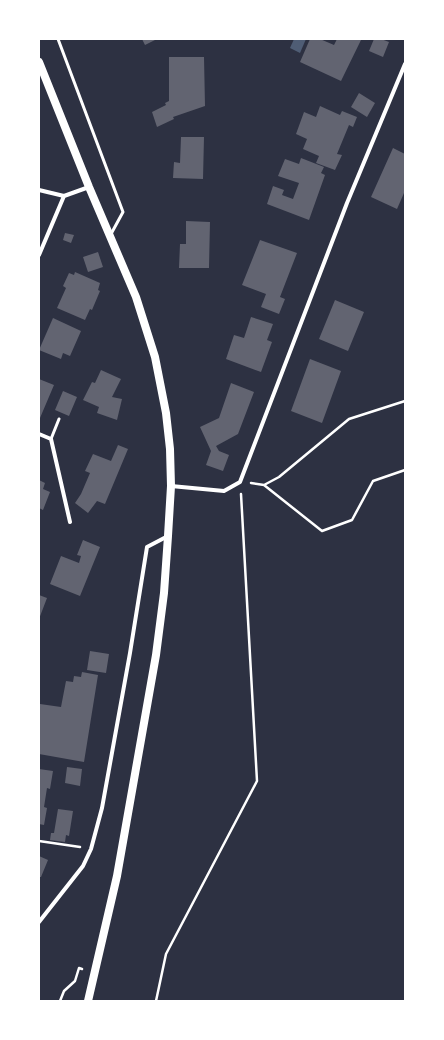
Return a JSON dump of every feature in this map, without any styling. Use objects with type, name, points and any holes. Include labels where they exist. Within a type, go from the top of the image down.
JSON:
[{"type":"main road","points":[[39,62],[89,187],[136,297],[155,357],[166,413],[170,449],[171,486],[164,593],[154,671],[117,876],[88,1001]]},
{"type":"street","points":[[171,486],[224,491],[240,482],[347,203],[405,64]]},
{"type":"street","points":[[39,190],[64,196],[89,187]]},
{"type":"street","points":[[39,255],[64,196]]},
{"type":"street","points":[[39,434],[50,439],[70,522]]},
{"type":"street","points":[[39,922],[83,866],[92,848],[102,808],[147,547],[168,536]]},
{"type":"lane","points":[[58,39],[123,212],[110,236]]},
{"type":"lane","points":[[50,439],[59,419]]},
{"type":"path","points":[[405,402],[349,419],[279,477],[264,485],[322,531],[352,520],[373,481],[405,470]]},
{"type":"path","points":[[156,1001],[166,954],[257,781],[240,482]]},
{"type":"path","points":[[39,842],[92,848]]},
{"type":"path","points":[[60,1001],[64,991],[75,981],[79,968],[94,972]]},
{"type":"water","points":[[294,39],[306,39],[300,53],[290,48]]},
{"type":"building","points":[[142,39],[157,39],[145,45]]},
{"type":"building","points":[[310,39],[320,39],[334,45],[337,39],[361,40],[341,81],[300,62]]},
{"type":"building","points":[[374,39],[381,39],[389,42],[383,57],[369,51]]},
{"type":"building","points":[[169,57],[204,57],[205,106],[173,117],[174,119],[157,127],[152,112],[166,105],[165,103],[169,101]]},
{"type":"building","points":[[359,93],[375,103],[367,117],[351,107]]},
{"type":"building","points":[[320,106],[340,115],[342,111],[357,117],[353,127],[349,125],[337,154],[342,155],[335,170],[316,163],[319,156],[303,149],[307,139],[296,134],[304,112],[316,117]]},
{"type":"building","points":[[181,137],[204,137],[203,179],[173,178],[174,162],[180,163]]},
{"type":"building","points":[[393,148],[405,154],[405,193],[397,209],[371,197]]},
{"type":"building","points":[[301,158],[324,167],[321,173],[325,175],[309,220],[267,204],[273,186],[284,190],[282,195],[293,199],[299,183],[278,176],[285,159],[299,164]]},
{"type":"building","points":[[186,221],[210,222],[209,268],[179,268],[180,244],[186,244]]},
{"type":"building","points":[[65,233],[74,235],[71,243],[63,240]]},
{"type":"building","points":[[260,240],[297,253],[280,297],[285,299],[279,314],[261,307],[266,294],[242,285]]},
{"type":"building","points":[[98,252],[103,267],[88,272],[83,257]]},
{"type":"building","points":[[75,272],[100,283],[98,290],[100,291],[92,310],[90,309],[85,320],[57,308],[66,288],[63,286],[69,273],[74,275]]},
{"type":"building","points":[[335,300],[364,312],[348,351],[319,339]]},
{"type":"building","points":[[251,317],[273,324],[267,340],[272,342],[261,372],[226,359],[234,335],[244,338]]},
{"type":"building","points":[[53,318],[81,331],[70,356],[63,353],[61,359],[39,350]]},
{"type":"building","points":[[310,359],[341,371],[322,423],[291,411]]},
{"type":"building","points":[[101,370],[121,379],[112,397],[122,399],[117,420],[97,413],[99,407],[83,400],[92,382],[95,383]]},
{"type":"building","points":[[39,379],[54,385],[40,418],[39,418]]},
{"type":"building","points":[[231,383],[254,392],[238,434],[216,446],[219,451],[229,455],[223,471],[206,465],[211,451],[200,427],[219,418]]},
{"type":"building","points":[[63,391],[77,397],[69,416],[55,410]]},
{"type":"building","points":[[118,445],[128,449],[105,504],[97,501],[88,513],[75,503],[81,494],[90,473],[85,471],[93,454],[111,461]]},
{"type":"building","points":[[39,480],[45,483],[43,489],[50,492],[43,510],[39,508]]},
{"type":"building","points":[[83,540],[100,547],[80,596],[50,584],[61,556],[79,563],[81,556],[77,555]]},
{"type":"building","points":[[39,595],[47,598],[39,619]]},
{"type":"building","points":[[90,651],[109,654],[106,673],[87,670]]},
{"type":"building","points":[[82,672],[98,675],[84,762],[39,754],[40,704],[61,707],[66,681],[73,682],[74,676],[81,677]]},
{"type":"building","points":[[67,767],[82,769],[80,786],[65,783]]},
{"type":"building","points":[[39,769],[53,771],[50,789],[47,788],[44,807],[47,808],[44,825],[39,824]]},
{"type":"building","points":[[58,809],[73,811],[69,836],[66,835],[65,842],[50,840],[51,833],[54,833]]},
{"type":"building","points":[[39,856],[48,860],[41,877],[39,877]]}]
